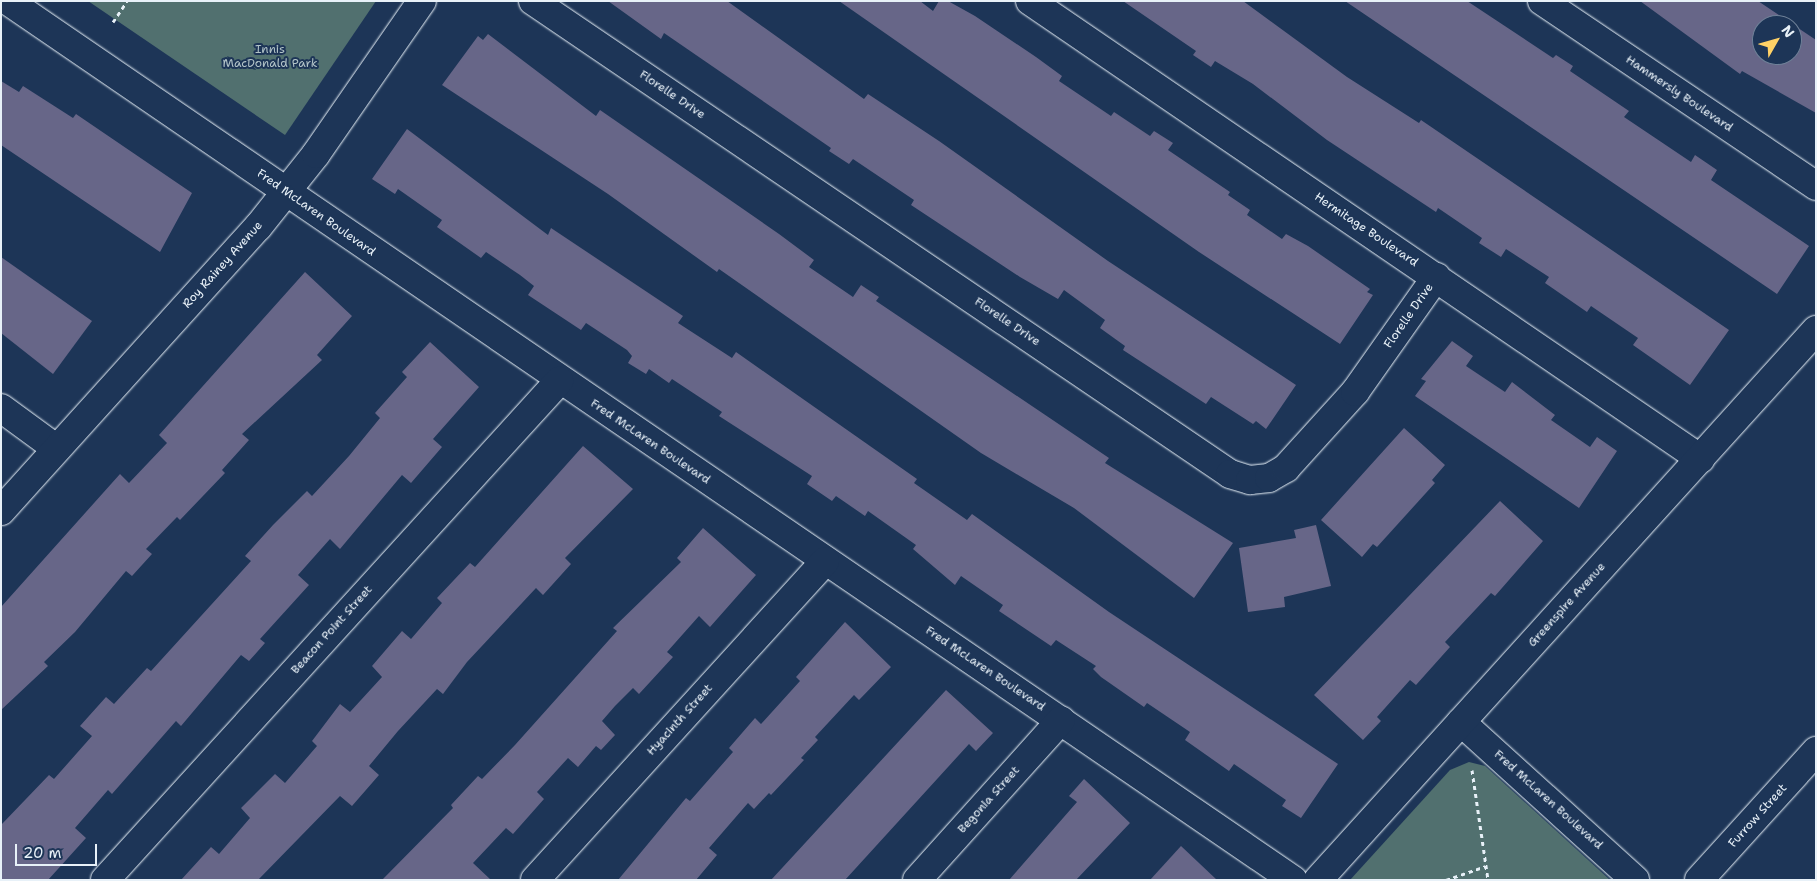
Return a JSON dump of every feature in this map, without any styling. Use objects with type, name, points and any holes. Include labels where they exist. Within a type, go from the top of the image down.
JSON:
[{"type":"street","name":"Fred McLaren Boulevard","points":[[8,1],[559,381],[1062,720],[1293,880]]},
{"type":"street","name":"Roy Rainey Avenue","points":[[1,510],[286,193],[422,1]]},
{"type":"street","name":"Florelle Drive","points":[[533,1],[1230,474],[1250,480],[1269,478],[1286,468],[1354,392],[1436,277]]},
{"type":"street","name":"Hermitage Boulevard","points":[[1030,1],[1701,459]]},
{"type":"street","name":"Hammersly Boulevard","points":[[1542,1],[1816,186]]},
{"type":"street","name":"Greenspire Avenue","points":[[1318,880],[1816,330]]},
{"type":"street","name":"Beacon Point Street","points":[[105,880],[559,381]]},
{"type":"street","points":[[1,408],[57,449]]},
{"type":"street","name":"Hyacinth Street","points":[[535,880],[825,561]]},
{"type":"street","name":"Begonia Street","points":[[917,880],[1062,720]]},
{"type":"street","name":"Fred McLaren Boulevard","points":[[1461,722],[1635,880]]},
{"type":"street","name":"Furrow Street","points":[[1699,880],[1816,751]]},
{"type":"path","points":[[113,22],[127,1]]},
{"type":"path","points":[[1472,769],[1488,880]]},
{"type":"path","points":[[1446,880],[1486,866]]},
{"type":"green space","name":"Innis MacDonald Park","points":[[88,1],[376,1],[285,135]]},
{"type":"green space","points":[[1469,762],[1485,766],[1610,880],[1350,880],[1450,770]]},
{"type":"building","points":[[608,1],[727,1],[864,99],[868,94],[939,141],[1108,261],[1296,385],[1266,429],[1256,421],[1253,424],[1211,397],[1206,404],[1123,350],[1125,346],[1100,328],[1105,320],[1064,290],[1058,299],[1020,277],[911,205],[914,200],[853,159],[849,164],[829,151],[831,148],[664,33],[661,39]]},
{"type":"building","points":[[839,1],[920,1],[933,11],[939,1],[948,1],[975,16],[1036,57],[1062,76],[1059,81],[1111,116],[1114,112],[1150,136],[1154,131],[1173,143],[1168,150],[1230,192],[1228,195],[1250,210],[1247,215],[1282,239],[1286,234],[1308,246],[1370,289],[1367,292],[1373,295],[1340,344],[1199,252]]},
{"type":"building","points":[[1123,1],[1243,1],[1347,77],[1419,123],[1421,120],[1729,330],[1690,385],[1633,345],[1638,338],[1591,306],[1587,312],[1545,283],[1549,277],[1506,249],[1501,257],[1479,243],[1482,238],[1438,208],[1436,212],[1327,140],[1253,84],[1215,61],[1211,67],[1193,55],[1196,51]]},
{"type":"building","points":[[1345,1],[1467,1],[1553,58],[1556,55],[1573,66],[1570,71],[1629,111],[1624,117],[1691,162],[1695,155],[1717,170],[1711,180],[1809,246],[1777,294]]},
{"type":"building","points":[[1640,1],[1758,1],[1779,15],[1752,15],[1752,65],[1802,65],[1802,31],[1816,40],[1816,113],[1742,71],[1740,74]]},
{"type":"building","points":[[488,34],[596,116],[600,110],[779,234],[814,260],[809,267],[853,297],[861,285],[879,297],[876,301],[1109,458],[1105,463],[1233,543],[1194,598],[1074,508],[981,453],[719,269],[717,272],[608,194],[442,85],[478,36],[483,40]]},
{"type":"building","points":[[1,81],[19,92],[23,86],[73,118],[76,114],[192,193],[160,252],[1,145]]},
{"type":"building","points":[[407,129],[548,235],[551,228],[683,316],[678,323],[732,358],[736,352],[917,479],[914,483],[967,520],[972,514],[1109,612],[1338,764],[1301,818],[1282,806],[1286,800],[1234,764],[1229,771],[1185,740],[1190,732],[1147,703],[1144,707],[1101,677],[1093,669],[1096,666],[1056,640],[1051,646],[999,611],[1003,605],[961,576],[955,585],[913,549],[916,545],[868,511],[865,516],[836,496],[832,501],[807,484],[812,476],[719,416],[722,412],[672,379],[669,383],[649,369],[646,374],[628,363],[632,356],[627,350],[586,323],[581,330],[528,295],[534,286],[520,275],[486,252],[481,258],[437,227],[442,220],[398,189],[395,194],[372,179]]},
{"type":"building","points":[[1,257],[92,321],[53,374],[1,333]]},
{"type":"building","points":[[305,272],[352,316],[317,355],[322,360],[242,434],[249,440],[222,470],[225,473],[180,520],[177,517],[146,549],[152,554],[132,576],[126,571],[75,632],[44,662],[48,666],[1,710],[1,607],[120,474],[129,483],[167,443],[159,435]]},
{"type":"building","points":[[1452,341],[1473,356],[1466,366],[1505,392],[1512,382],[1555,415],[1551,420],[1590,447],[1597,437],[1617,451],[1579,508],[1415,396],[1426,381],[1421,379]]},
{"type":"building","points":[[430,342],[479,387],[433,439],[442,447],[411,483],[402,475],[340,549],[330,539],[298,575],[309,585],[260,639],[265,643],[249,661],[241,655],[181,726],[176,721],[112,794],[108,790],[75,828],[86,838],[48,880],[1,880],[1,825],[49,775],[54,779],[92,736],[80,726],[106,697],[114,704],[147,668],[151,671],[251,561],[245,556],[273,525],[307,491],[312,496],[349,456],[380,418],[375,413],[407,377],[402,372]]},
{"type":"building","points":[[1404,428],[1445,465],[1432,480],[1435,483],[1377,547],[1373,544],[1362,557],[1321,520]]},
{"type":"building","points":[[583,446],[633,489],[565,558],[571,564],[543,595],[536,588],[467,662],[443,694],[437,689],[398,731],[369,766],[379,775],[352,806],[340,796],[258,880],[181,880],[211,847],[219,854],[250,818],[241,808],[275,774],[285,783],[317,746],[312,741],[340,704],[350,712],[382,677],[372,666],[402,631],[411,639],[442,603],[437,598],[470,563],[475,567]]},
{"type":"building","points":[[1500,501],[1543,541],[1495,596],[1491,593],[1445,642],[1450,647],[1416,685],[1410,680],[1377,717],[1381,721],[1363,740],[1314,695]]},
{"type":"building","points":[[1316,525],[1331,586],[1284,597],[1285,607],[1248,612],[1239,548],[1296,538],[1294,530]]},
{"type":"building","points":[[703,528],[756,575],[710,627],[699,616],[667,652],[673,657],[639,694],[633,688],[615,706],[602,721],[615,735],[601,750],[596,746],[578,767],[568,758],[537,792],[544,799],[513,834],[506,828],[473,863],[491,880],[382,880],[453,808],[451,805],[478,776],[482,779],[515,745],[617,631],[613,628],[681,562],[677,558]]},
{"type":"building","points":[[845,622],[891,667],[859,700],[854,695],[815,737],[818,740],[801,758],[804,760],[771,795],[769,793],[754,809],[748,803],[709,848],[717,855],[696,880],[618,880],[686,798],[690,801],[733,752],[729,748],[755,718],[761,724],[800,681],[796,677]]},
{"type":"building","points":[[946,690],[993,733],[976,751],[969,744],[845,880],[771,880]]},
{"type":"building","points":[[1084,779],[1130,823],[1076,880],[1009,880],[1077,802],[1069,796]]},
{"type":"building","points":[[1181,846],[1217,880],[1150,880]]}]
